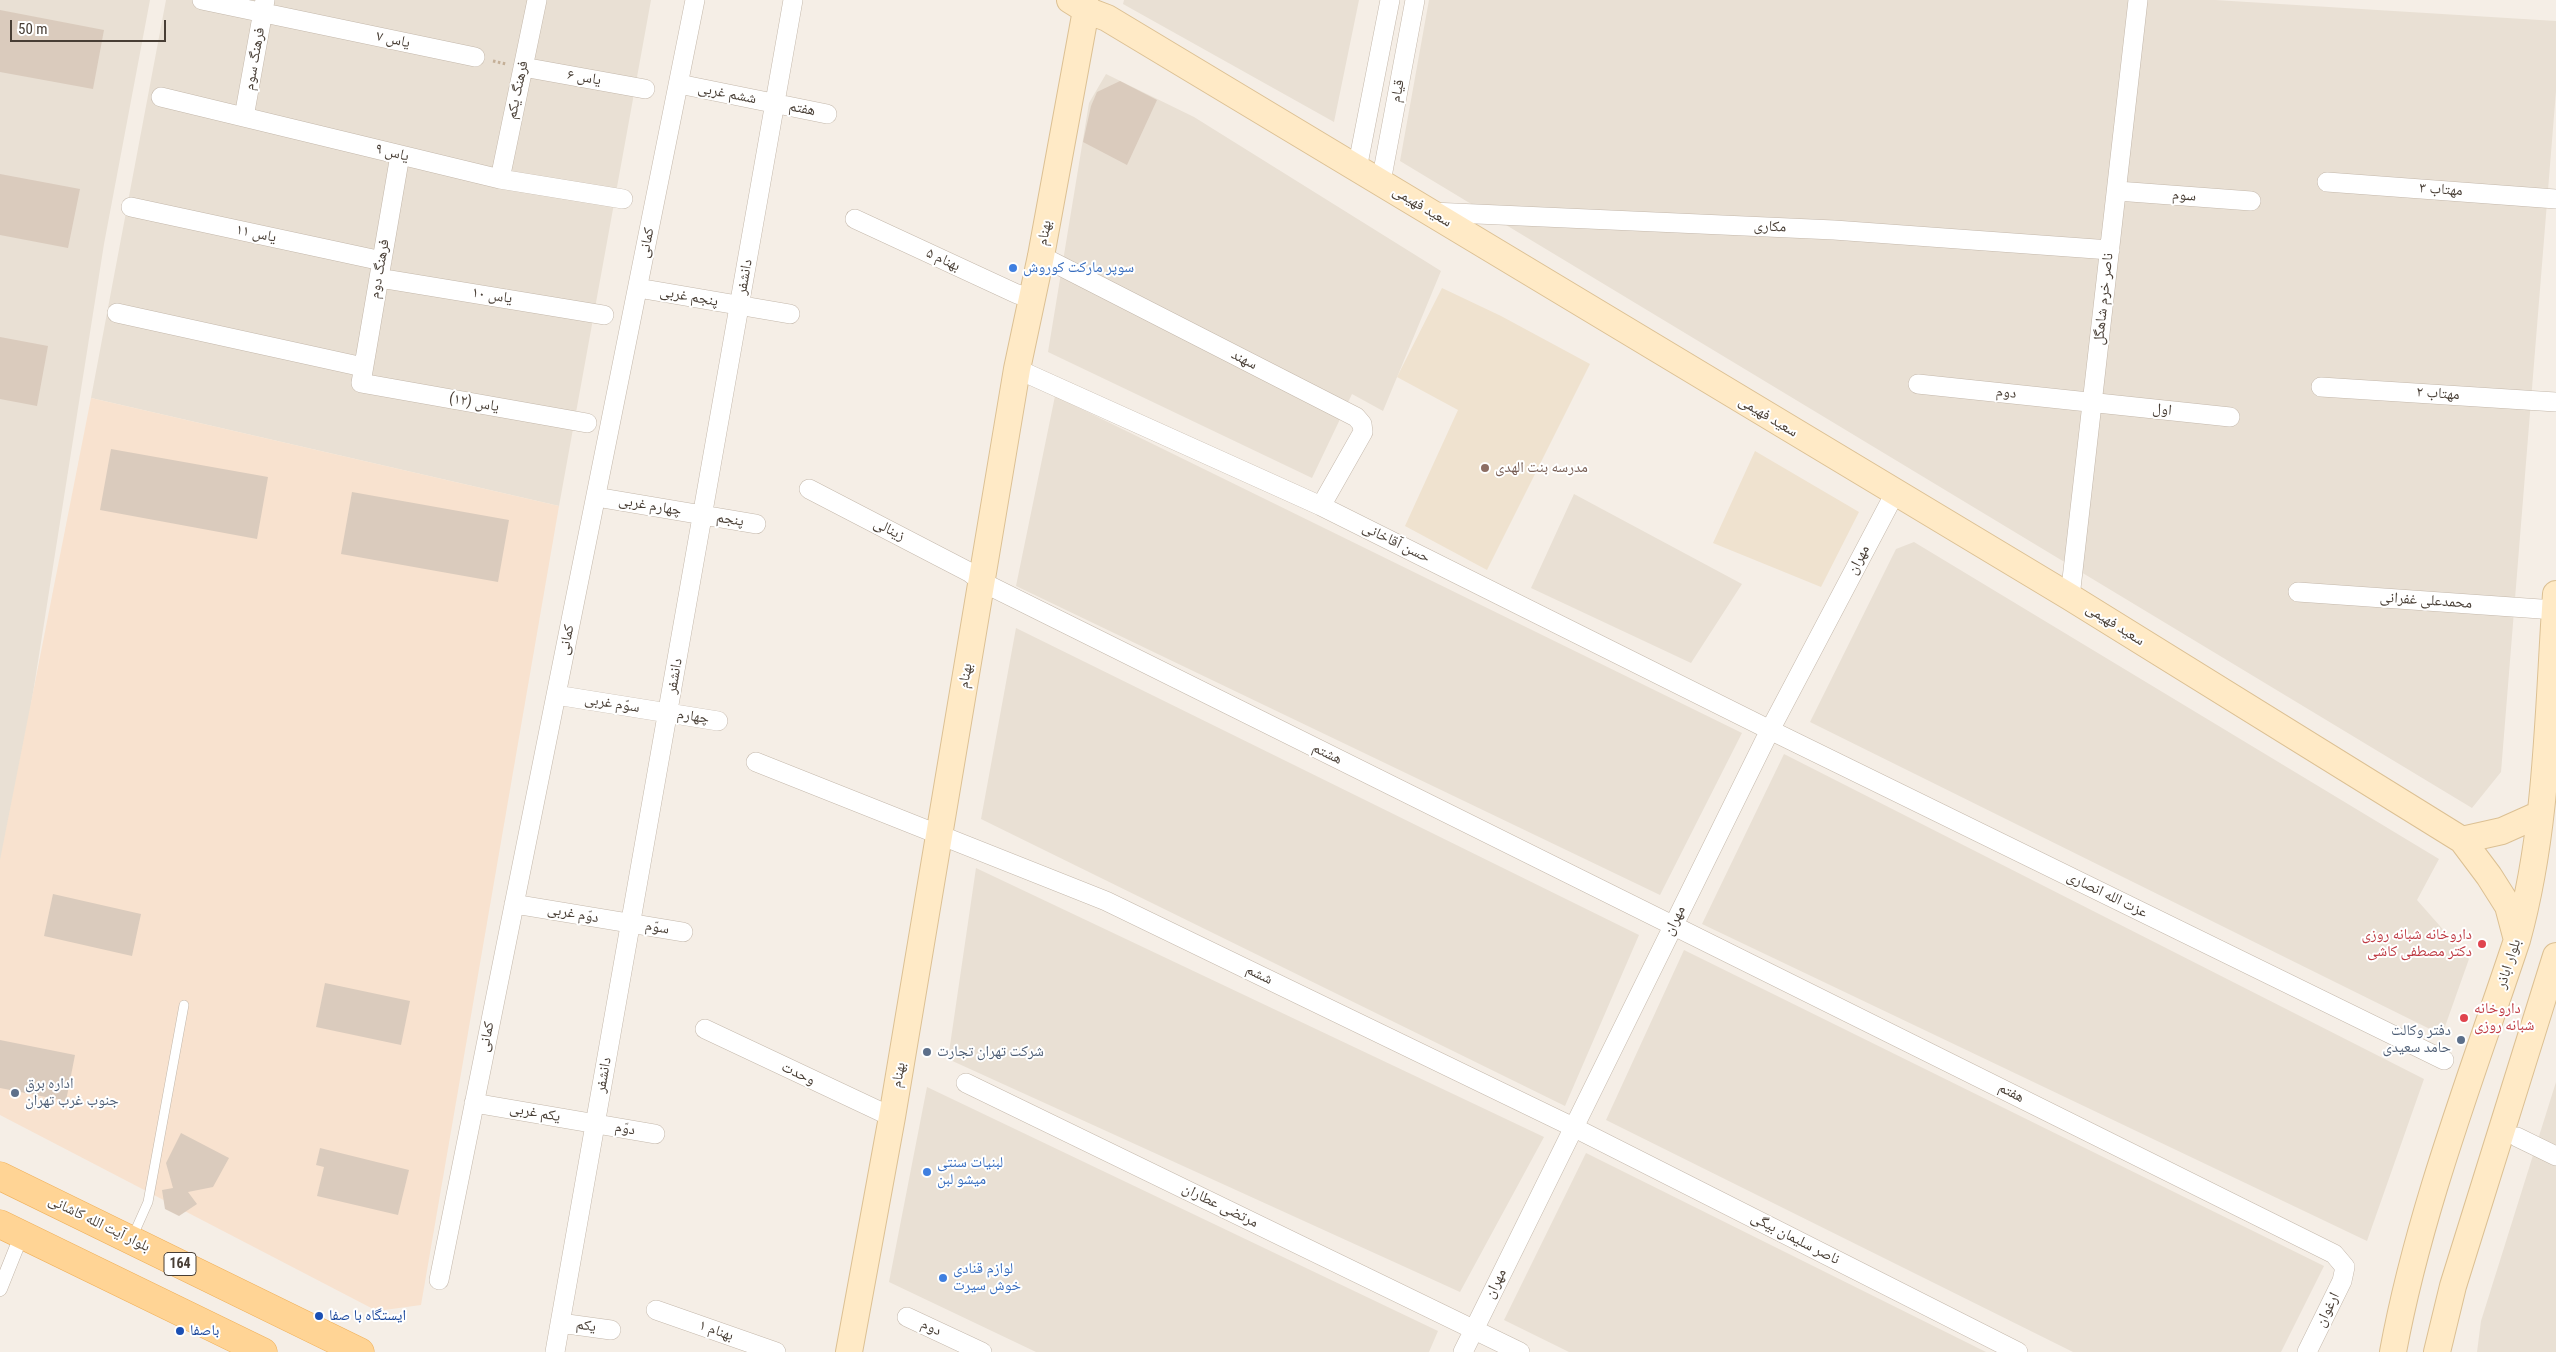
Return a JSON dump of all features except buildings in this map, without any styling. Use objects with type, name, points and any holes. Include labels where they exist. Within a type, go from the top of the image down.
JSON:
[{"type":"main road","name":"سعید فهیمی","points":[[1080,3],[2070,597],[2462,840]]},
{"type":"main road","name":"بهنام","points":[[849,1352],[892,1117],[940,836],[975,577],[1041,256],[1080,3]]},
{"type":"main road","name":"بلوار اباذر","points":[[2393,1352],[2399,1320],[2425,1221],[2517,940],[2529,895],[2540,814],[2555,602]]},
{"type":"main road","points":[[2517,940],[2508,906],[2489,876],[2462,840],[2502,831],[2540,814]]},
{"type":"main road","points":[[2437,1352],[2453,1286],[2552,980],[2556,956]]},
{"type":"main road","name":"بلوار آیت الله کاشانی","points":[[0,1176],[360,1352]]},
{"type":"main road","points":[[11,1229],[263,1352]]},
{"type":"street","name":"یاس ۷","points":[[202,0],[264,6],[475,57]]},
{"type":"street","name":"فرهنگ یکم","points":[[500,179],[537,0]]},
{"type":"street","name":"کمانی","points":[[439,1280],[695,0]]},
{"type":"street","name":"دانشفر","points":[[555,1352],[793,0]]},
{"type":"street","name":"قیام","points":[[1357,169],[1390,0]]},
{"type":"street","name":"قیام","points":[[1381,182],[1415,0]]},
{"type":"street","name":"ناصر خرم شاهگل","points":[[2070,597],[2138,0]]},
{"type":"street","name":"فرهنگ سوم","points":[[244,117],[264,6]]},
{"type":"street","name":"یاس ۶","points":[[523,67],[644,89]]},
{"type":"street","name":"ششم غربی","points":[[679,84],[776,104]]},
{"type":"street","name":"یاس ۹","points":[[162,98],[500,179],[623,199]]},
{"type":"street","name":"هفتم","points":[[776,104],[827,114]]},
{"type":"street","name":"فرهنگ دوم","points":[[362,375],[400,155]]},
{"type":"street","name":"مهتاب ۳","points":[[2327,182],[2556,198]]},
{"type":"street","name":"سوم","points":[[2117,191],[2252,200]]},
{"type":"street","name":"یاس ۱۱","points":[[131,207],[380,269]]},
{"type":"street","name":"مکاری","points":[[1430,212],[1834,230],[2110,250]]},
{"type":"street","name":"بهنام ۵","points":[[855,219],[1017,294],[1032,298]]},
{"type":"street","name":"سهند","points":[[1041,256],[1356,417],[1362,424],[1363,432],[1321,506]]},
{"type":"street","name":"یاس ۱۰","points":[[380,269],[604,315]]},
{"type":"street","name":"پنجم غربی","points":[[638,288],[740,305]]},
{"type":"street","points":[[740,305],[790,314]]},
{"type":"street","name":"یاس (۱۲)","points":[[117,313],[362,375],[587,423]]},
{"type":"street","name":"حسن آقاخانی","points":[[1017,369],[1321,506],[1770,730]]},
{"type":"street","name":"دوم","points":[[1918,384],[2093,402]]},
{"type":"street","name":"مهتاب ۲","points":[[2320,387],[2556,402]]},
{"type":"street","name":"اول","points":[[2093,402],[2230,417]]},
{"type":"street","name":"زینالی","points":[[809,489],[975,577]]},
{"type":"street","name":"مهران","points":[[1463,1352],[1770,730],[1895,493]]},
{"type":"street","name":"چهارم غربی","points":[[596,497],[703,515]]},
{"type":"street","name":"پنجم","points":[[703,515],[756,524]]},
{"type":"street","name":"هشتم","points":[[975,577],[1673,925]]},
{"type":"street","name":"محمدعلی غفرانی","points":[[2298,592],[2555,602]]},
{"type":"street","name":"سوّم غربی","points":[[556,696],[668,713]]},
{"type":"street","name":"چهارم","points":[[668,713],[718,721]]},
{"type":"street","name":"عزت الله انصاری","points":[[1770,730],[2444,1060]]},
{"type":"street","name":"ششم","points":[[756,762],[1106,900],[1573,1127]]},
{"type":"street","name":"دوّم غربی","points":[[514,904],[631,924]]},
{"type":"street","name":"سوّم","points":[[631,924],[683,932]]},
{"type":"street","name":"هفتم","points":[[1673,925],[2334,1254],[2344,1267]]},
{"type":"street","name":"وحدت","points":[[705,1029],[892,1117]]},
{"type":"street","name":"مرتضی عطاران","points":[[966,1083],[1474,1329]]},
{"type":"street","name":"یکم غربی","points":[[474,1102],[596,1124]]},
{"type":"street","name":"دوّم","points":[[596,1124],[655,1134]]},
{"type":"street","name":"ناصر سلیمان بیگی","points":[[1573,1127],[2018,1352]]},
{"type":"street","points":[[2517,1138],[2556,1156]]},
{"type":"street","points":[[0,1289],[11,1229]]},
{"type":"street","name":"ارغوان","points":[[2307,1352],[2342,1281],[2344,1267]]},
{"type":"street","name":"بهنام ۱","points":[[656,1310],[776,1352]]},
{"type":"street","name":"دوم","points":[[907,1317],[982,1352]]},
{"type":"street","name":"یکم","points":[[560,1322],[611,1330]]},
{"type":"street","points":[[1474,1329],[1520,1352]]},
{"type":"lane","points":[[131,1240],[148,1202],[184,1005]]},
{"type":"path","points":[[475,57],[523,67]]},
{"type":"shaded area","points":[[0,0],[150,0],[104,244],[21,769],[0,871]]},
{"type":"shaded area","points":[[166,0],[651,0],[559,506],[91,398]]},
{"type":"shaded area","points":[[1124,0],[1359,0],[1334,122],[1123,4]]},
{"type":"shaded area","points":[[1429,0],[2215,0],[2556,21],[2556,91],[2501,772],[2472,808],[1400,161]]},
{"type":"shaded area","points":[[1106,74],[1194,117],[1441,271],[1383,411],[1352,394],[1312,478],[1048,352],[1089,103]]},
{"type":"shaded area","name":"مدرسه بنت الهدی","points":[[1442,288],[1501,316],[1590,364],[1487,570],[1405,526],[1458,410],[1397,377]]},
{"type":"shaded area","points":[[1055,396],[1742,733],[1660,895],[1016,586]]},
{"type":"shaded area","points":[[91,398],[559,506],[421,1305],[377,1311],[0,1115],[0,860]]},
{"type":"shaded area","points":[[1755,451],[1859,512],[1821,587],[1713,543]]},
{"type":"shaded area","points":[[1574,494],[1742,584],[1691,663],[1531,588]]},
{"type":"shaded area","points":[[1914,542],[2439,859],[2417,900],[2469,959],[2442,1035],[1810,722],[1896,549]]},
{"type":"shaded area","points":[[1016,628],[1639,935],[1565,1106],[981,819]]},
{"type":"shaded area","points":[[1784,754],[2424,1079],[2367,1241],[1702,924]]},
{"type":"shaded area","points":[[976,868],[1544,1137],[1460,1292],[948,1059]]},
{"type":"shaded area","points":[[1684,950],[2324,1266],[2281,1352],[2073,1352],[1606,1120]]},
{"type":"shaded area","points":[[2556,1082],[2556,1352],[2477,1352],[2481,1321]]},
{"type":"shaded area","points":[[927,1087],[1438,1331],[1429,1352],[1036,1352],[889,1282]]},
{"type":"shaded area","points":[[1586,1153],[1986,1352],[1569,1352],[1504,1320]]},
{"type":"place","name":"سوپر ماركت كوروش","points":[[1013,268]]},
{"type":"place","name":"مدرسه بنت الهدی","points":[[1485,468]]},
{"type":"place","name":"داروخانه شبانه روزی دکتر مصطفی کاشی","points":[[2482,944]]},
{"type":"place","name":"داروخانه شبانه روزی","points":[[2464,1018]]},
{"type":"place","name":"دفتر وکالت حامد سعیدی","points":[[2461,1040]]},
{"type":"place","name":"شرکت تهران تجارت","points":[[927,1052]]},
{"type":"place","name":"اداره برق جنوب غرب تهران","points":[[15,1093]]},
{"type":"place","name":"لبنیات سنتی میشو لبن","points":[[927,1172]]},
{"type":"place","name":"لوازم قنادی خوش سیرت","points":[[943,1278]]},
{"type":"place","name":"ایستگاه با صفا","points":[[319,1316]]},
{"type":"place","name":"باصفا","points":[[180,1331]]}]
